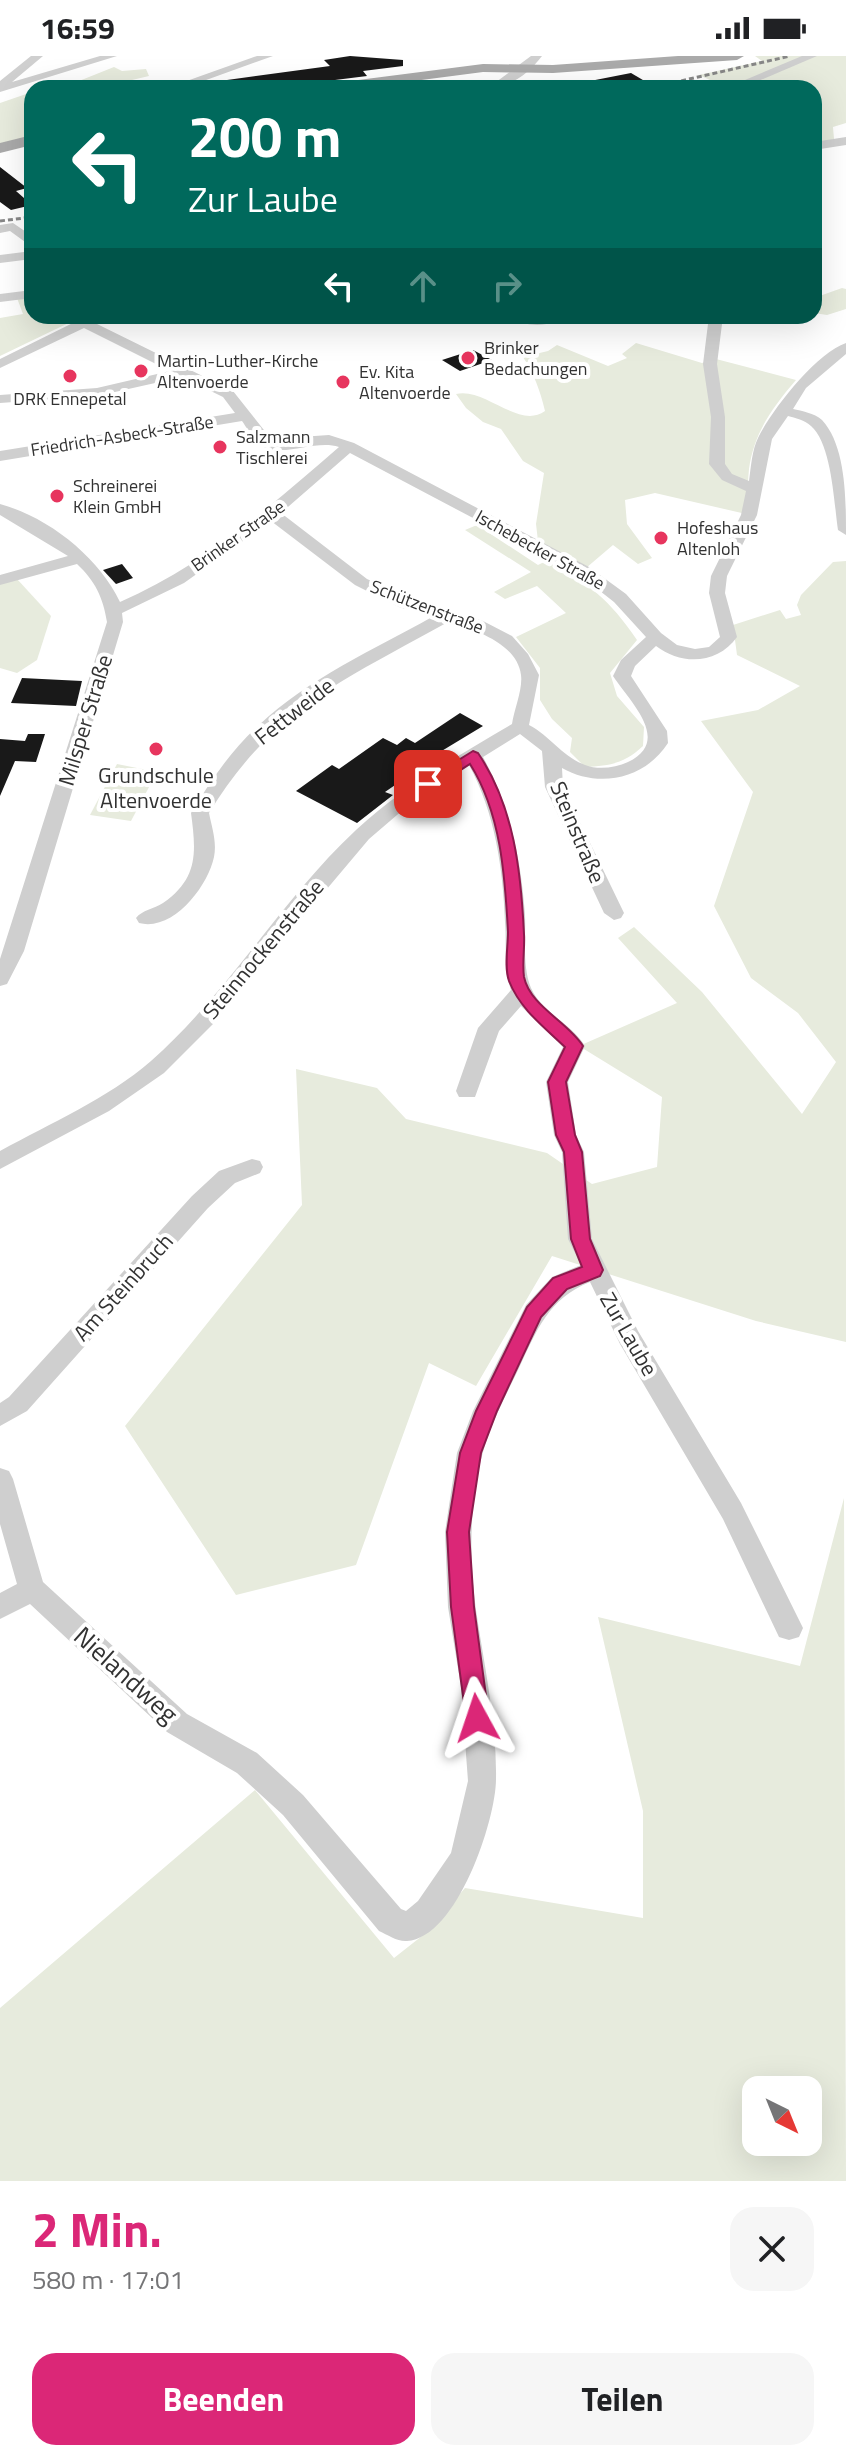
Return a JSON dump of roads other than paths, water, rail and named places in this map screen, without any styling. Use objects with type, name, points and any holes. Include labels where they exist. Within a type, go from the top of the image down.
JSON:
[{"type":"main road","points":[[385,80],[450,71],[549,69],[730,57]]},
{"type":"main road","points":[[0,148],[24,142]]},
{"type":"street","points":[[0,88],[38,56]]},
{"type":"street","points":[[28,80],[112,56]]},
{"type":"street","points":[[197,80],[268,56]]},
{"type":"street","points":[[507,80],[526,68],[537,56]]},
{"type":"street","points":[[752,80],[812,56]]},
{"type":"street","points":[[0,88],[24,81]]},
{"type":"street","points":[[822,145],[846,141]]},
{"type":"street","points":[[0,229],[13,227],[24,236]]},
{"type":"street","points":[[0,259],[24,256]]},
{"type":"street","points":[[0,298],[24,295]]},
{"type":"street","points":[[0,364],[83,324]]},
{"type":"street","points":[[98,324],[228,394],[261,438],[271,444],[329,439],[349,446]]},
{"type":"street","points":[[715,324],[710,364],[718,417],[717,464],[719,471],[727,477],[754,489],[765,439],[782,410],[801,385],[846,347]]},
{"type":"street","points":[[0,399],[97,392],[183,372]]},
{"type":"street","points":[[782,410],[809,418],[826,435],[834,459],[846,530]]},
{"type":"street","name":"Friedrich-Asbeck-Straße","points":[[0,456],[244,416]]},
{"type":"street","name":"Ischebecker Straße","points":[[349,446],[583,570],[620,598],[655,637],[678,652],[695,654],[720,648],[729,637],[717,593],[719,576],[749,515],[754,489]]},
{"type":"street","name":"Brinker Straße","points":[[115,610],[169,583],[272,514],[349,446]]},
{"type":"street","points":[[0,509],[49,534],[79,558],[109,592],[115,610]]},
{"type":"street","name":"Schützenstraße","points":[[272,514],[361,582],[405,603],[477,625],[506,640],[522,658],[530,675],[520,727]]},
{"type":"street","points":[[0,580],[79,558]]},
{"type":"street","name":"Milsper Straße","points":[[0,979],[14,951],[115,622],[115,610]]},
{"type":"street","name":"Fettweide","points":[[146,918],[159,915],[184,893],[202,870],[206,842],[200,813],[222,777],[265,728],[332,680],[446,616]]},
{"type":"street","points":[[520,727],[540,738],[566,763],[594,773],[635,767],[654,754],[659,743],[658,731],[622,676],[627,664],[655,637]]},
{"type":"street","name":"Steinnockenstraße","points":[[0,1161],[130,1086],[157,1067],[257,960],[344,853],[406,798],[520,727]]},
{"type":"street","name":"Steinstraße","points":[[551,748],[554,787],[614,913]]},
{"type":"street","points":[[467,1091],[489,1028],[522,991],[516,977],[516,934],[508,844],[487,778],[473,756]]},
{"type":"street","name":"Zur Laube","points":[[522,991],[541,1015],[574,1046],[557,1082],[565,1135],[573,1152],[580,1239],[629,1337],[702,1456],[789,1628]]},
{"type":"street","name":"Am Steinbruch","points":[[0,1416],[18,1404],[200,1202],[227,1177],[252,1167]]},
{"type":"street","name":"Nielandweg","points":[[32,1589],[177,1723],[247,1763],[293,1805],[390,1920],[402,1926],[411,1926],[429,1912],[464,1859],[482,1781],[475,1687],[462,1607],[458,1532],[470,1453],[486,1411],[534,1312],[560,1284],[594,1270]]},
{"type":"street","points":[[0,1479],[32,1589],[0,1607]]},
{"type":"railway","points":[[685,80],[790,56]]},
{"type":"railway","points":[[0,221],[24,218]]},
{"type":"place","name":"Brinker Bedachungen","points":[[468,358]]},
{"type":"place","name":"Martin-Luther-Kirche Altenvoerde","points":[[141,371]]},
{"type":"place","name":"DRK Ennepetal","points":[[70,376]]},
{"type":"place","name":"Ev. Kita Altenvoerde","points":[[343,382]]},
{"type":"place","name":"Salzmann Tischlerei","points":[[220,447]]},
{"type":"place","name":"Schreinerei Klein GmbH","points":[[57,496]]},
{"type":"place","name":"Hofeshaus Altenloh","points":[[661,538]]},
{"type":"place","name":"Grundschule Altenvoerde","points":[[156,749]]}]
